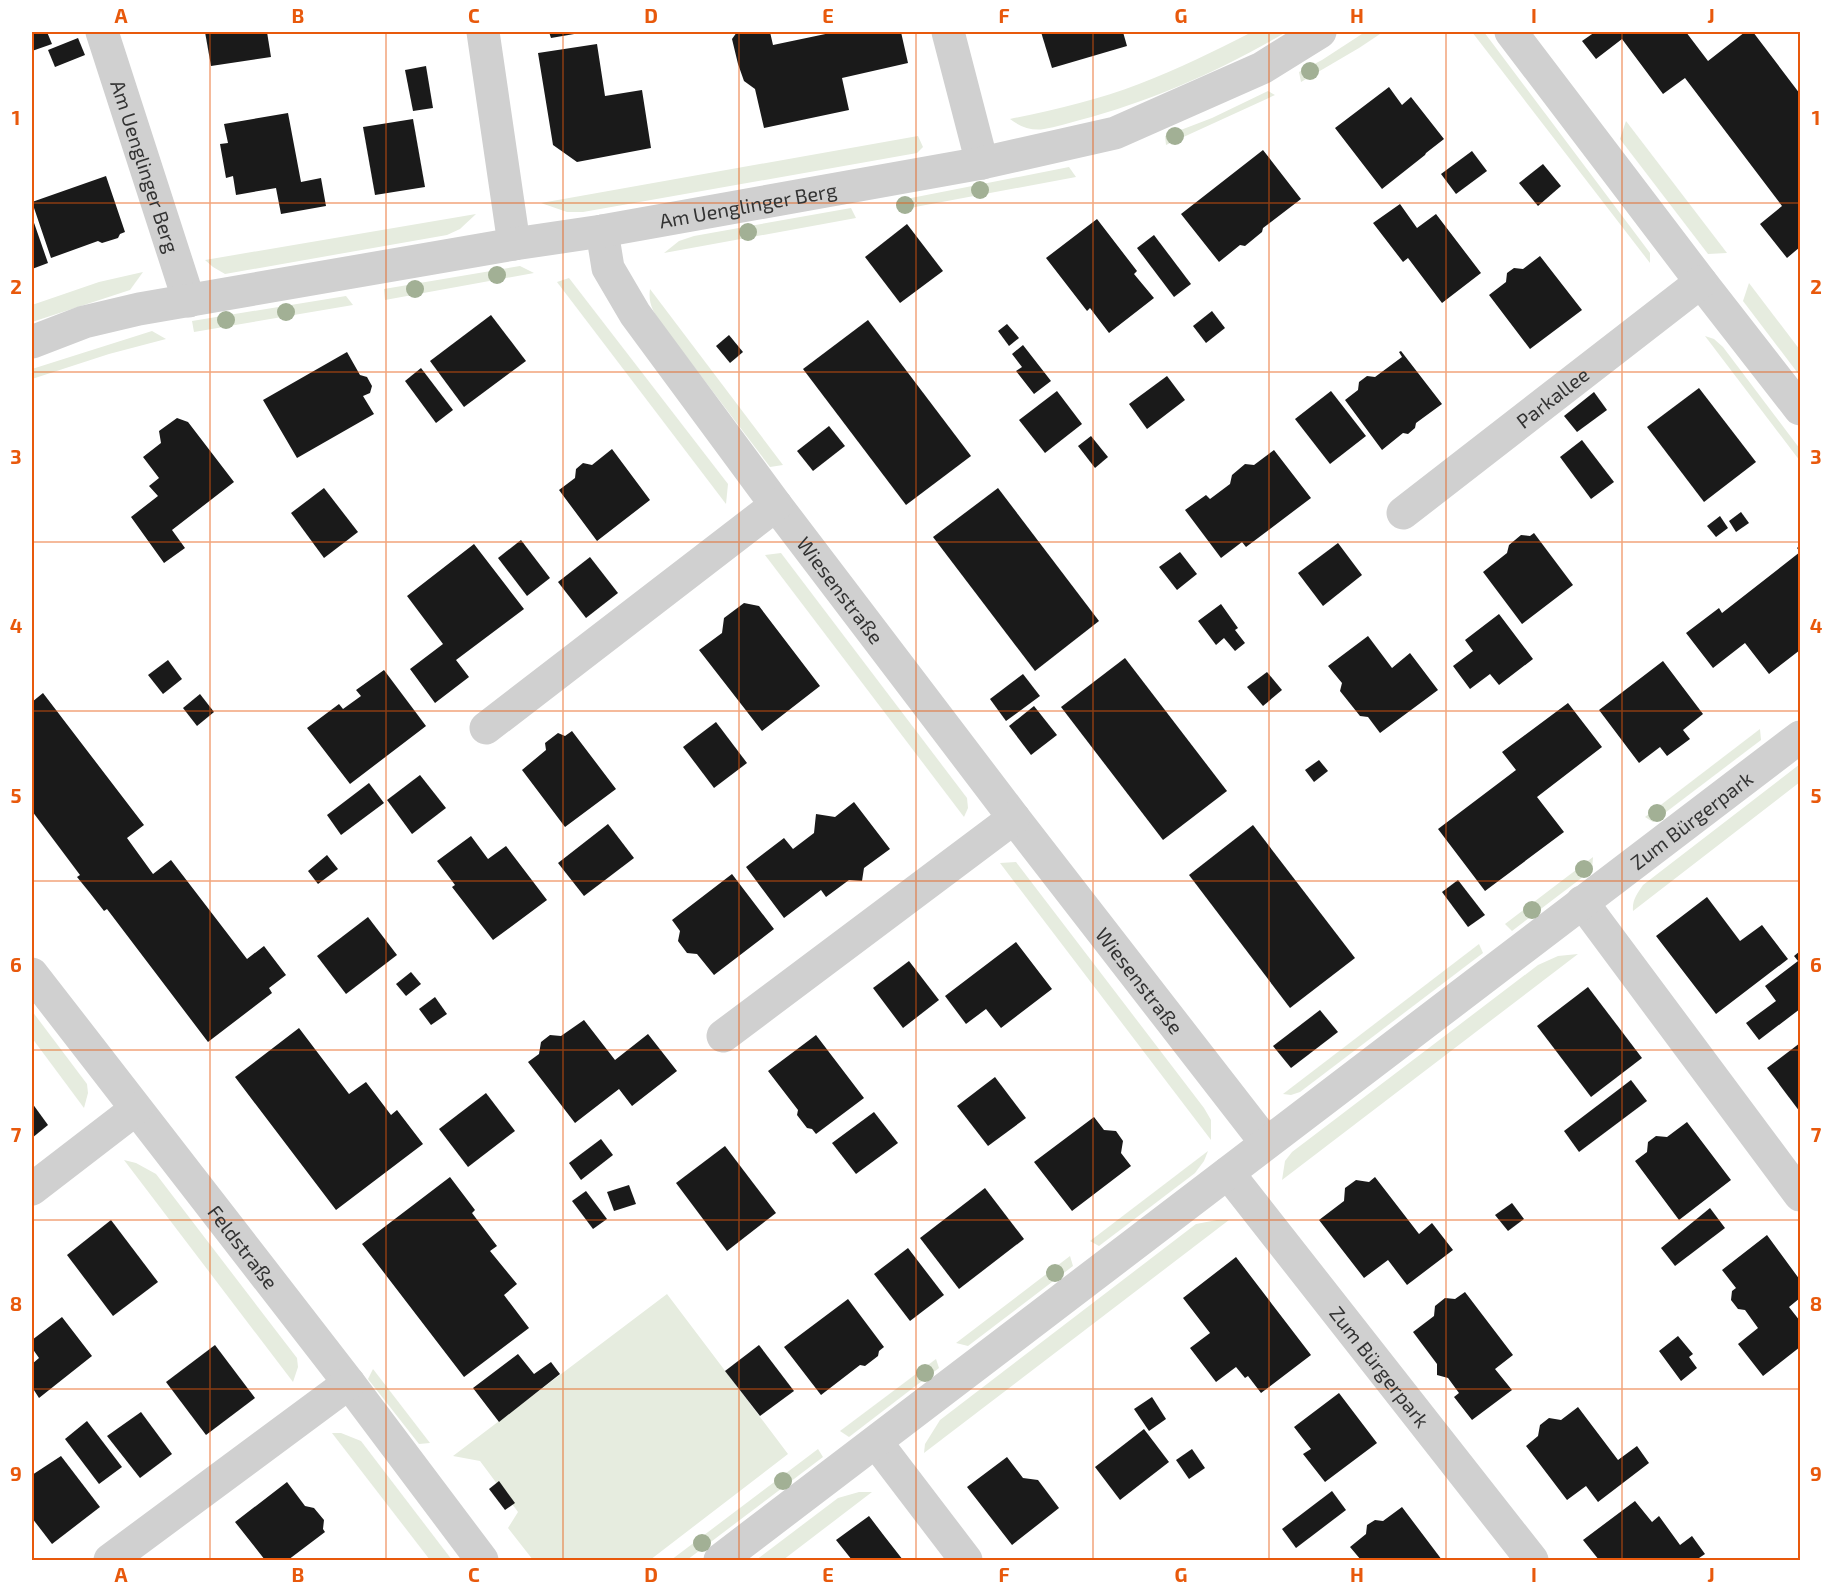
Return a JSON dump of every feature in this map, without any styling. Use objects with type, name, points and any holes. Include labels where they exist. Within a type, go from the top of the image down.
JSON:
[{"type":"street","name":"Am Uenglinger Berg","points":[[102,32],[189,301]]},
{"type":"street","points":[[483,32],[514,244]]},
{"type":"street","points":[[948,32],[982,163]]},
{"type":"street","name":"Am Uenglinger Berg","points":[[32,342],[84,322],[139,309],[602,231],[982,163],[1115,133],[1262,68],[1320,32]]},
{"type":"street","points":[[1511,32],[1800,409]]},
{"type":"street","name":"Wiesenstraße","points":[[602,231],[608,268],[635,314],[776,505],[1014,818],[1266,1143]]},
{"type":"street","name":"Parkallee","points":[[1403,513],[1701,282]]},
{"type":"street","points":[[486,728],[776,505]]},
{"type":"street","name":"Zum Bürgerpark","points":[[720,1560],[1800,737]]},
{"type":"street","points":[[723,1036],[1014,818]]},
{"type":"street","points":[[1582,902],[1800,1195]]},
{"type":"street","name":"Feldstraße","points":[[32,974],[349,1383],[482,1560]]},
{"type":"street","points":[[32,1189],[136,1109]]},
{"type":"street","name":"Zum Bürgerpark","points":[[1228,1173],[1532,1560]]},
{"type":"street","points":[[110,1560],[349,1383]]},
{"type":"street","points":[[876,1442],[966,1560]]},
{"type":"shaded area","points":[[1252,32],[1286,32],[1211,72],[1133,104],[1040,129],[1026,128],[1010,119],[1076,104],[1123,90],[1182,66]]},
{"type":"shaded area","points":[[1365,32],[1383,32],[1301,82],[1299,72]]},
{"type":"shaded area","points":[[1472,32],[1484,32],[1650,253],[1650,263]]},
{"type":"shaded area","points":[[1268,91],[1275,95],[1166,145],[1165,136],[1212,118]]},
{"type":"shaded area","points":[[1626,121],[1727,253],[1708,254],[1620,139]]},
{"type":"shaded area","points":[[918,136],[923,147],[917,153],[583,212],[567,212],[541,203]]},
{"type":"shaded area","points":[[1069,167],[1076,177],[899,210],[901,200]]},
{"type":"shaded area","points":[[851,208],[856,218],[664,253],[679,241],[694,236]]},
{"type":"shaded area","points":[[476,214],[460,229],[447,235],[225,274],[205,260]]},
{"type":"shaded area","points":[[520,266],[534,273],[385,300],[384,289]]},
{"type":"shaded area","points":[[143,272],[130,290],[32,322],[32,305],[99,282]]},
{"type":"shaded area","points":[[569,278],[728,484],[726,504],[557,282]]},
{"type":"shaded area","points":[[1749,283],[1800,350],[1800,376],[1743,301]]},
{"type":"shaded area","points":[[650,289],[783,465],[770,467],[660,322],[652,307]]},
{"type":"shaded area","points":[[346,296],[353,305],[194,332],[192,321]]},
{"type":"shaded area","points":[[152,331],[166,339],[109,354],[32,379],[32,369]]},
{"type":"shaded area","points":[[1705,336],[1714,339],[1723,347],[1800,449],[1800,461]]},
{"type":"shaded area","points":[[781,553],[967,798],[968,808],[964,817],[765,555]]},
{"type":"shaded area","points":[[1760,729],[1761,740],[1653,822],[1645,817]]},
{"type":"shaded area","points":[[1800,764],[1800,782],[1633,911],[1634,900],[1643,885]]},
{"type":"shaded area","points":[[1593,857],[1592,870],[1512,931],[1505,924]]},
{"type":"shaded area","points":[[1016,862],[1204,1108],[1211,1120],[1211,1140],[1000,863]]},
{"type":"shaded area","points":[[1479,944],[1483,953],[1300,1092],[1291,1095],[1283,1094]]},
{"type":"shaded area","points":[[1578,954],[1282,1180],[1285,1161],[1292,1152],[1538,965],[1558,956]]},
{"type":"shaded area","points":[[32,1011],[87,1084],[88,1093],[84,1108],[32,1038]]},
{"type":"shaded area","points":[[1208,1151],[1195,1173],[1099,1246],[1090,1241]]},
{"type":"shaded area","points":[[124,1160],[136,1163],[156,1174],[297,1358],[298,1367],[293,1382]]},
{"type":"shaded area","points":[[1229,1220],[924,1453],[925,1444],[940,1420],[1196,1224]]},
{"type":"shaded area","points":[[1070,1256],[1073,1266],[968,1346],[956,1343]]},
{"type":"shaded area","points":[[667,1294],[788,1454],[650,1560],[533,1560],[508,1528],[518,1512],[480,1461],[453,1456]]},
{"type":"shaded area","points":[[936,1359],[939,1368],[849,1437],[840,1431]]},
{"type":"shaded area","points":[[373,1369],[430,1443],[419,1444],[368,1379]]},
{"type":"shaded area","points":[[332,1433],[341,1433],[361,1441],[452,1560],[430,1560]]},
{"type":"shaded area","points":[[818,1449],[823,1457],[687,1560],[671,1560]]},
{"type":"shaded area","points":[[859,1492],[872,1492],[783,1560],[756,1560],[838,1498]]},
{"type":"building","points":[[32,32],[47,32],[52,44],[32,51]]},
{"type":"building","points":[[205,32],[267,32],[271,57],[211,66]]},
{"type":"building","points":[[549,32],[580,32],[580,33],[551,38]]},
{"type":"building","points":[[737,32],[770,32],[773,45],[835,32],[901,32],[908,63],[842,78],[849,110],[764,128],[755,89],[744,81],[738,64],[732,39]]},
{"type":"building","points":[[1041,32],[1123,32],[1127,46],[1052,68]]},
{"type":"building","points":[[1595,32],[1686,32],[1708,61],[1745,32],[1753,32],[1800,94],[1800,247],[1787,258],[1760,224],[1782,206],[1685,78],[1663,94],[1622,39],[1596,59],[1582,41]]},
{"type":"building","points":[[78,38],[85,55],[55,67],[48,50]]},
{"type":"building","points":[[597,44],[605,96],[642,90],[651,148],[577,162],[553,145],[538,53]]},
{"type":"building","points":[[426,66],[433,108],[413,111],[405,70]]},
{"type":"building","points":[[1389,87],[1402,105],[1411,97],[1444,139],[1382,189],[1335,128]]},
{"type":"building","points":[[288,113],[301,182],[321,178],[326,206],[281,214],[276,188],[236,195],[233,176],[226,178],[220,144],[228,143],[224,124]]},
{"type":"building","points":[[413,119],[425,187],[375,195],[363,127]]},
{"type":"building","points":[[1263,150],[1301,199],[1263,228],[1262,232],[1245,246],[1240,245],[1219,262],[1181,214]]},
{"type":"building","points":[[1472,151],[1487,171],[1456,194],[1441,174]]},
{"type":"building","points":[[1543,164],[1561,186],[1538,206],[1519,183]]},
{"type":"building","points":[[106,176],[125,232],[118,238],[102,243],[98,241],[51,258],[32,202]]},
{"type":"building","points":[[1400,204],[1417,228],[1436,214],[1481,273],[1442,303],[1408,258],[1403,262],[1373,223]]},
{"type":"building","points":[[32,217],[48,263],[32,269]]},
{"type":"building","points":[[1097,219],[1137,271],[1134,274],[1154,298],[1109,333],[1090,308],[1087,311],[1046,258]]},
{"type":"building","points":[[907,224],[943,271],[900,303],[865,257]]},
{"type":"building","points":[[1154,235],[1191,284],[1174,297],[1137,248]]},
{"type":"building","points":[[1540,256],[1582,310],[1530,349],[1489,295],[1506,282],[1507,273],[1514,268],[1523,269]]},
{"type":"building","points":[[1212,311],[1225,328],[1206,343],[1193,326]]},
{"type":"building","points":[[491,315],[526,361],[464,407],[430,361]]},
{"type":"building","points":[[868,320],[971,456],[906,505],[803,369]]},
{"type":"building","points":[[1007,324],[1019,338],[1009,346],[998,331]]},
{"type":"building","points":[[729,335],[743,352],[730,363],[716,346]]},
{"type":"building","points":[[1023,345],[1051,381],[1034,394],[1016,371],[1022,367],[1012,354]]},
{"type":"building","points":[[1401,351],[1442,404],[1416,423],[1415,428],[1408,434],[1403,433],[1382,450],[1345,400],[1358,390],[1359,382],[1367,376],[1375,377],[1402,357],[1399,352]]},
{"type":"building","points":[[347,352],[360,375],[367,377],[372,386],[370,393],[363,396],[374,414],[297,458],[263,400]]},
{"type":"building","points":[[421,368],[453,410],[436,423],[405,381]]},
{"type":"building","points":[[1167,376],[1185,400],[1147,429],[1129,404]]},
{"type":"building","points":[[1699,388],[1756,462],[1704,502],[1647,427]]},
{"type":"building","points":[[1057,391],[1082,424],[1045,453],[1019,420]]},
{"type":"building","points":[[1331,391],[1366,436],[1330,464],[1295,419]]},
{"type":"building","points":[[1594,392],[1607,410],[1577,432],[1564,416]]},
{"type":"building","points":[[177,418],[188,422],[234,482],[172,530],[185,548],[164,563],[131,517],[158,496],[149,486],[159,478],[143,457],[161,443],[159,431]]},
{"type":"building","points":[[829,426],[845,446],[813,471],[797,451]]},
{"type":"building","points":[[1091,436],[1108,457],[1095,468],[1078,446]]},
{"type":"building","points":[[1582,440],[1614,482],[1591,499],[1560,457]]},
{"type":"building","points":[[612,449],[650,500],[597,541],[559,490],[575,478],[576,469],[583,463],[592,465]]},
{"type":"building","points":[[1274,450],[1311,498],[1246,547],[1242,542],[1221,558],[1185,510],[1206,495],[1210,499],[1230,484],[1232,475],[1245,464],[1254,465]]},
{"type":"building","points":[[324,488],[358,532],[324,558],[291,513]]},
{"type":"building","points":[[998,488],[1099,621],[1035,671],[933,537]]},
{"type":"building","points":[[1741,512],[1749,523],[1736,532],[1729,521]]},
{"type":"building","points":[[1720,516],[1728,528],[1716,537],[1707,526]]},
{"type":"building","points":[[1534,533],[1573,585],[1522,624],[1483,572],[1507,553],[1509,545],[1521,535],[1530,536]]},
{"type":"building","points":[[521,540],[550,578],[527,596],[498,558]]},
{"type":"building","points":[[1338,543],[1362,575],[1323,606],[1298,573]]},
{"type":"building","points":[[474,544],[524,609],[456,660],[469,677],[435,703],[410,669],[443,644],[407,596]]},
{"type":"building","points":[[1180,552],[1197,574],[1177,590],[1159,567]]},
{"type":"building","points":[[1800,552],[1800,650],[1769,674],[1745,643],[1713,668],[1686,633],[1719,608],[1722,613]]},
{"type":"building","points":[[590,557],[618,593],[586,618],[558,582]]},
{"type":"building","points":[[744,603],[759,606],[820,686],[762,731],[699,650],[722,633],[724,618]]},
{"type":"building","points":[[1221,604],[1238,628],[1235,630],[1245,643],[1235,651],[1224,638],[1216,645],[1198,621]]},
{"type":"building","points":[[1499,614],[1533,659],[1499,685],[1490,674],[1470,689],[1453,666],[1473,651],[1465,640]]},
{"type":"building","points":[[1368,636],[1392,668],[1410,653],[1438,690],[1380,733],[1368,717],[1360,716],[1340,691],[1342,683],[1328,666]]},
{"type":"building","points":[[1125,658],[1227,791],[1163,840],[1061,707]]},
{"type":"building","points":[[168,660],[182,679],[163,694],[148,675]]},
{"type":"building","points":[[1663,661],[1703,714],[1683,730],[1690,739],[1667,756],[1660,747],[1639,763],[1599,710]]},
{"type":"building","points":[[384,670],[426,726],[350,784],[307,728],[339,704],[343,709],[361,696],[356,690]]},
{"type":"building","points":[[1267,672],[1282,690],[1263,706],[1247,687]]},
{"type":"building","points":[[1023,674],[1040,696],[1006,721],[990,699]]},
{"type":"building","points":[[43,693],[144,825],[127,838],[153,874],[171,860],[247,959],[264,946],[286,975],[269,988],[272,993],[208,1042],[107,909],[104,911],[77,877],[80,875],[32,811],[32,702]]},
{"type":"building","points":[[200,694],[214,712],[197,726],[183,708]]},
{"type":"building","points":[[1568,703],[1602,747],[1537,797],[1564,832],[1485,891],[1438,829],[1516,770],[1502,752]]},
{"type":"building","points":[[1034,706],[1057,735],[1031,755],[1009,726]]},
{"type":"building","points":[[716,722],[747,763],[714,788],[683,747]]},
{"type":"building","points":[[572,731],[616,789],[565,827],[522,770],[546,750],[545,743],[558,733],[565,736]]},
{"type":"building","points":[[1319,760],[1328,771],[1314,782],[1305,770]]},
{"type":"building","points":[[420,775],[446,808],[412,834],[387,800]]},
{"type":"building","points":[[369,783],[384,803],[341,835],[327,815]]},
{"type":"building","points":[[854,802],[890,849],[864,868],[862,881],[849,880],[826,897],[821,890],[784,918],[746,867],[784,838],[793,849],[814,833],[816,814],[835,817]]},
{"type":"building","points":[[608,824],[634,858],[584,896],[558,863]]},
{"type":"building","points":[[1253,825],[1355,958],[1290,1008],[1189,875]]},
{"type":"building","points":[[471,836],[488,859],[506,846],[547,900],[493,940],[452,887],[455,885],[437,861]]},
{"type":"building","points":[[327,855],[338,869],[318,884],[308,871]]},
{"type":"building","points":[[732,874],[774,929],[714,975],[697,954],[687,953],[678,941],[680,931],[672,920]]},
{"type":"building","points":[[1458,880],[1485,915],[1468,927],[1442,892]]},
{"type":"building","points":[[1707,897],[1740,941],[1762,925],[1788,959],[1716,1014],[1656,936]]},
{"type":"building","points":[[368,917],[397,955],[346,994],[317,956]]},
{"type":"building","points":[[1016,942],[1052,989],[1001,1028],[986,1009],[966,1024],[945,996]]},
{"type":"building","points":[[1800,951],[1800,1009],[1759,1040],[1746,1023],[1776,1001],[1765,986],[1798,961],[1794,956]]},
{"type":"building","points":[[909,961],[939,1000],[903,1028],[873,988]]},
{"type":"building","points":[[411,972],[421,984],[406,996],[396,984]]},
{"type":"building","points":[[1588,987],[1642,1058],[1591,1097],[1537,1026]]},
{"type":"building","points":[[435,997],[447,1014],[431,1025],[419,1009]]},
{"type":"building","points":[[1320,1010],[1338,1032],[1291,1068],[1273,1046]]},
{"type":"building","points":[[584,1020],[615,1060],[648,1034],[677,1071],[632,1106],[619,1089],[575,1123],[528,1062],[539,1054],[541,1042],[550,1035],[561,1036]]},
{"type":"building","points":[[299,1028],[349,1094],[366,1082],[391,1115],[397,1110],[423,1144],[336,1210],[235,1077]]},
{"type":"building","points":[[816,1035],[864,1098],[816,1134],[812,1129],[807,1128],[797,1115],[798,1110],[768,1071]]},
{"type":"building","points":[[1800,1043],[1800,1112],[1767,1068]]},
{"type":"building","points":[[995,1077],[1026,1118],[988,1146],[957,1106]]},
{"type":"building","points":[[1631,1080],[1647,1101],[1579,1152],[1564,1131]]},
{"type":"building","points":[[486,1093],[515,1131],[468,1167],[439,1129]]},
{"type":"building","points":[[32,1103],[48,1125],[32,1138]]},
{"type":"building","points":[[874,1112],[898,1143],[856,1174],[832,1143]]},
{"type":"building","points":[[1094,1117],[1104,1130],[1116,1131],[1123,1141],[1121,1153],[1131,1166],[1072,1211],[1034,1162]]},
{"type":"building","points":[[1687,1122],[1731,1180],[1679,1220],[1635,1161],[1647,1152],[1648,1142],[1656,1136],[1667,1137]]},
{"type":"building","points":[[601,1139],[613,1155],[581,1180],[569,1163]]},
{"type":"building","points":[[725,1146],[776,1213],[727,1251],[676,1183]]},
{"type":"building","points":[[450,1177],[475,1210],[472,1213],[497,1246],[490,1251],[517,1284],[504,1295],[529,1328],[464,1377],[362,1244]]},
{"type":"building","points":[[1375,1177],[1419,1234],[1432,1223],[1453,1250],[1407,1285],[1388,1260],[1364,1278],[1319,1220],[1344,1201],[1345,1188],[1356,1180],[1369,1182]]},
{"type":"building","points":[[629,1185],[636,1204],[614,1211],[607,1192]]},
{"type":"building","points":[[985,1188],[1024,1239],[959,1289],[920,1238]]},
{"type":"building","points":[[586,1191],[607,1219],[593,1229],[572,1201]]},
{"type":"building","points":[[1512,1203],[1524,1219],[1508,1231],[1495,1215]]},
{"type":"building","points":[[1710,1208],[1725,1228],[1675,1266],[1661,1248]]},
{"type":"building","points":[[111,1220],[158,1282],[113,1316],[67,1255]]},
{"type":"building","points":[[1767,1235],[1800,1280],[1800,1298],[1789,1307],[1800,1321],[1800,1347],[1763,1376],[1738,1344],[1758,1328],[1745,1310],[1738,1309],[1731,1300],[1732,1291],[1736,1288],[1722,1270]]},
{"type":"building","points":[[908,1248],[944,1295],[910,1321],[874,1274]]},
{"type":"building","points":[[1236,1257],[1311,1355],[1261,1393],[1248,1376],[1245,1378],[1236,1367],[1216,1382],[1190,1348],[1210,1333],[1183,1298]]},
{"type":"building","points":[[1465,1292],[1513,1355],[1495,1369],[1512,1390],[1472,1420],[1454,1397],[1459,1393],[1448,1378],[1437,1375],[1437,1364],[1413,1332],[1434,1316],[1435,1306],[1445,1298],[1455,1299]]},
{"type":"building","points":[[848,1299],[884,1347],[879,1351],[878,1356],[865,1366],[860,1365],[821,1395],[784,1347]]},
{"type":"building","points":[[62,1317],[92,1356],[39,1398],[32,1387],[32,1364],[39,1358],[32,1348],[32,1340]]},
{"type":"building","points":[[1678,1336],[1693,1354],[1689,1357],[1697,1368],[1681,1381],[1659,1351]]},
{"type":"building","points":[[215,1345],[255,1398],[206,1435],[166,1382]]},
{"type":"building","points":[[759,1345],[794,1391],[760,1416],[725,1371]]},
{"type":"building","points":[[518,1354],[534,1374],[551,1362],[560,1374],[499,1422],[473,1388]]},
{"type":"building","points":[[1339,1393],[1377,1443],[1325,1482],[1303,1454],[1311,1449],[1294,1427]]},
{"type":"building","points":[[1152,1397],[1166,1419],[1149,1431],[1134,1409]]},
{"type":"building","points":[[1578,1407],[1618,1460],[1637,1446],[1649,1463],[1598,1502],[1586,1486],[1567,1500],[1526,1446],[1538,1436],[1540,1425],[1549,1418],[1561,1420]]},
{"type":"building","points":[[141,1412],[172,1454],[140,1478],[107,1436]]},
{"type":"building","points":[[87,1421],[122,1467],[99,1484],[65,1439]]},
{"type":"building","points":[[1144,1429],[1169,1462],[1120,1500],[1095,1467]]},
{"type":"building","points":[[1192,1449],[1205,1468],[1189,1479],[1176,1460]]},
{"type":"building","points":[[61,1456],[100,1507],[52,1544],[32,1518],[32,1475]]},
{"type":"building","points":[[1007,1457],[1023,1478],[1038,1480],[1059,1508],[1012,1545],[967,1487]]},
{"type":"building","points":[[499,1481],[515,1503],[505,1510],[489,1489]]},
{"type":"building","points":[[287,1482],[305,1506],[314,1508],[324,1520],[325,1532],[288,1560],[265,1560],[235,1522]]},
{"type":"building","points":[[1332,1491],[1346,1510],[1296,1548],[1282,1529]]},
{"type":"building","points":[[1635,1501],[1652,1522],[1659,1516],[1680,1545],[1692,1536],[1705,1554],[1696,1560],[1599,1560],[1583,1540]]},
{"type":"building","points":[[1402,1507],[1442,1560],[1361,1560],[1350,1547],[1366,1534],[1367,1525],[1375,1520],[1383,1521]]},
{"type":"building","points":[[869,1516],[903,1560],[852,1560],[836,1540]]}]
